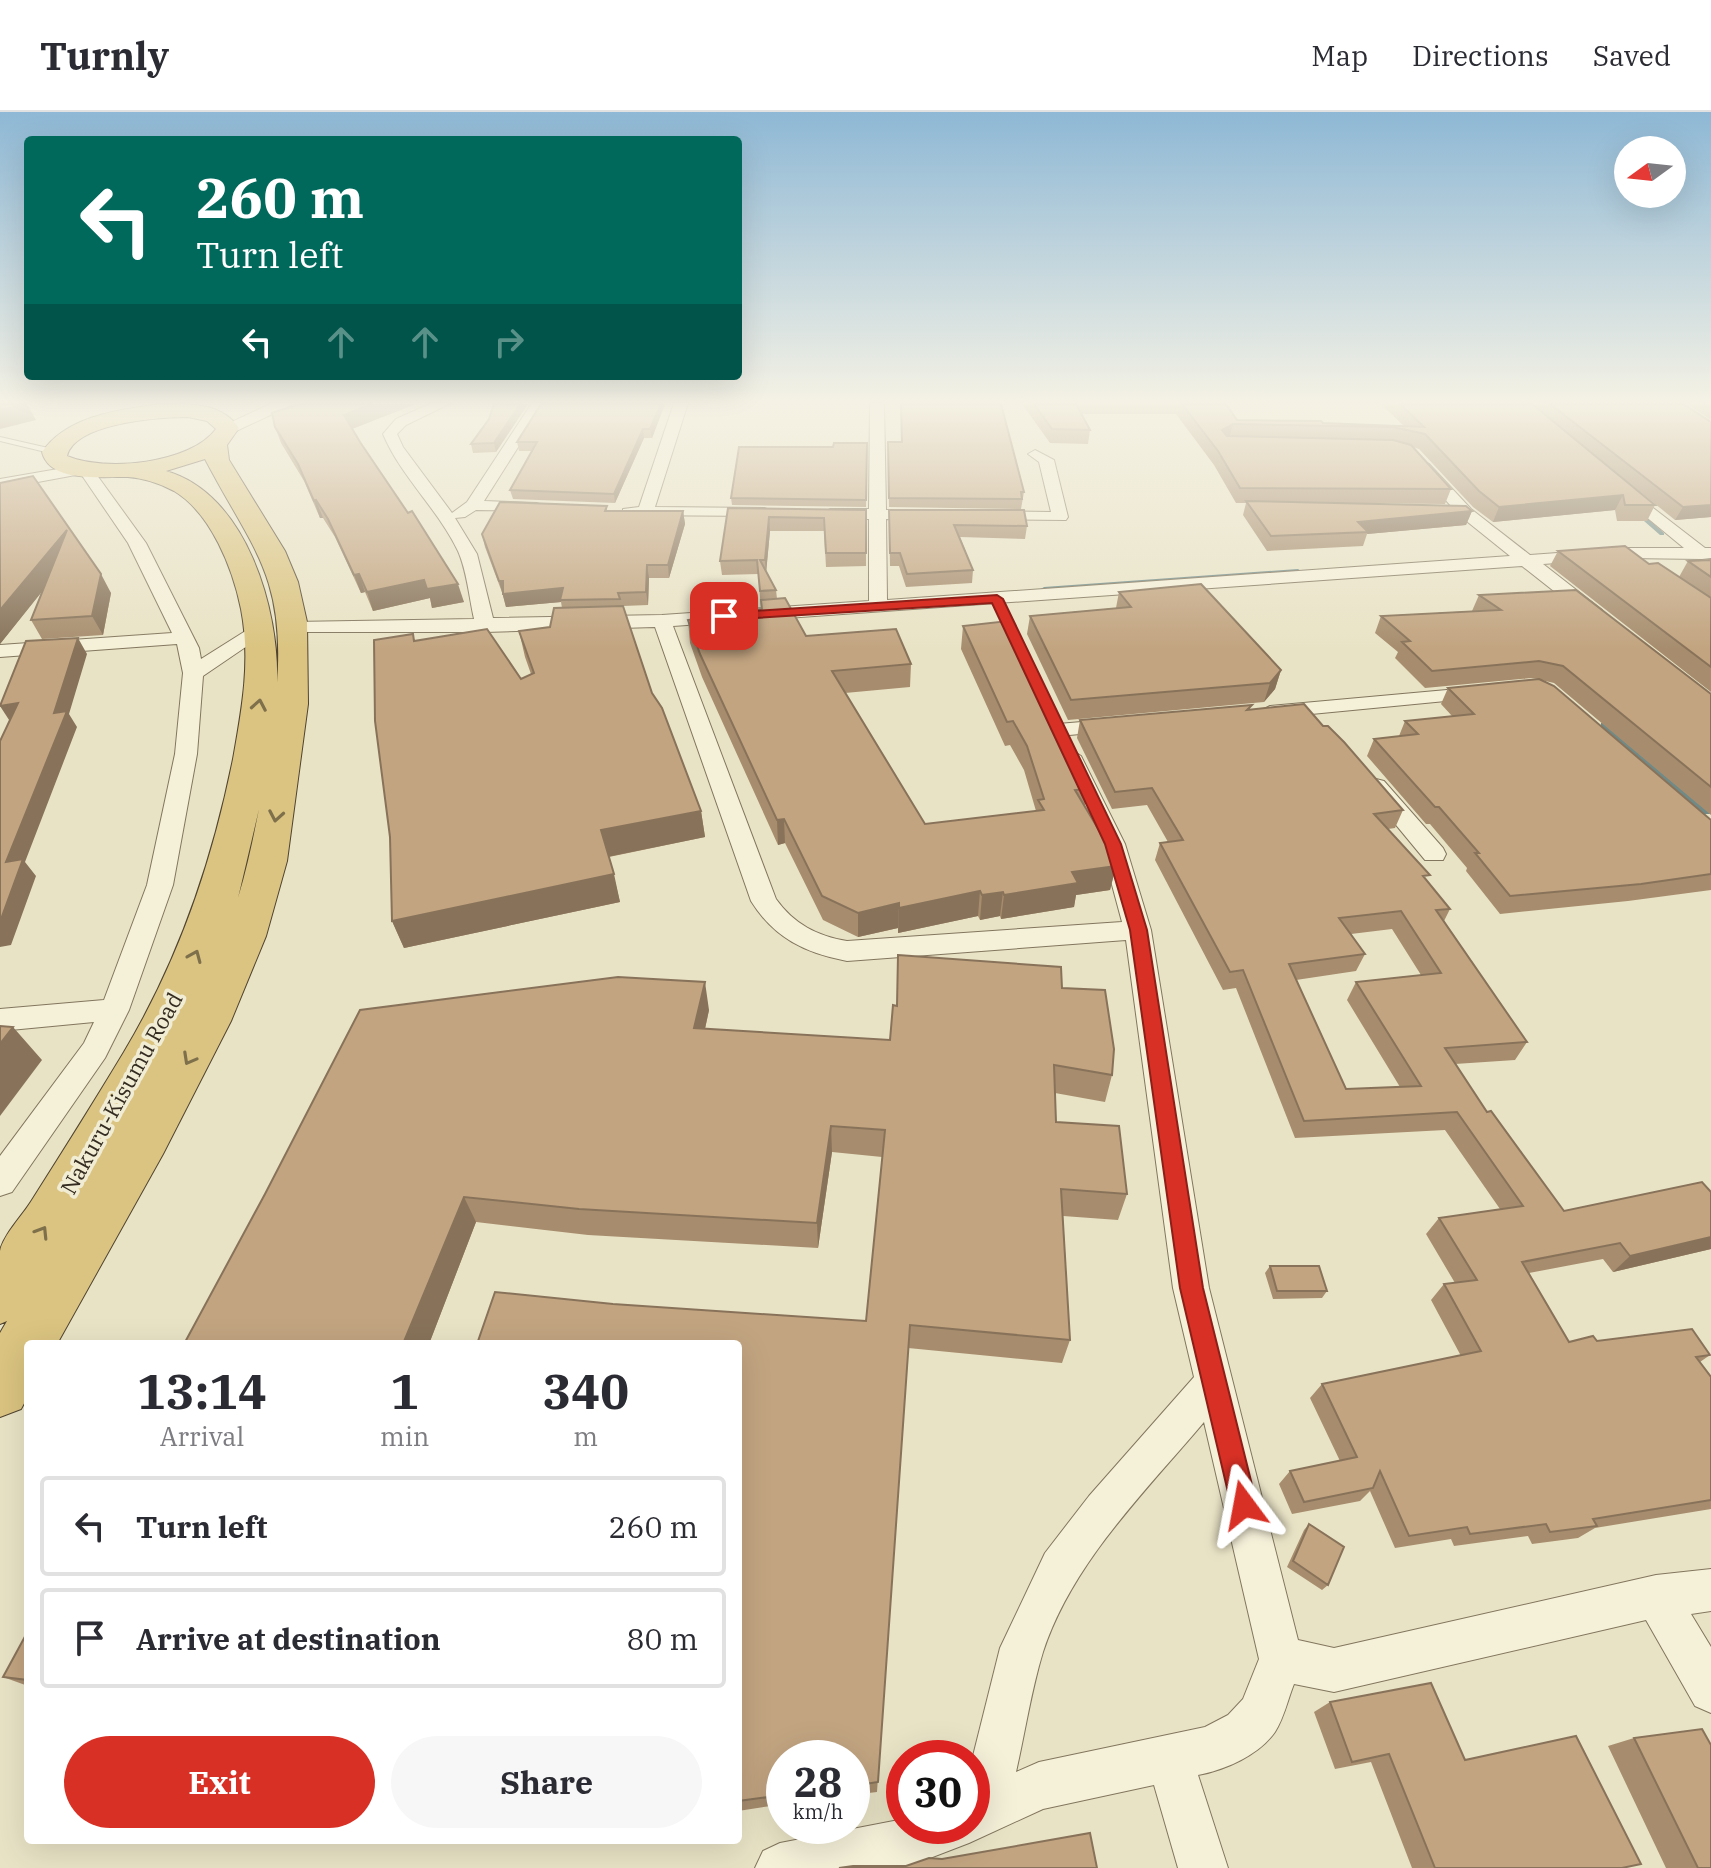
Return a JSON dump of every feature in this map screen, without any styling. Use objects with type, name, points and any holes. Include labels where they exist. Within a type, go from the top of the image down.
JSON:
[{"type":"highway","name":"Nakuru-Kisumu Road","points":[[28,1340],[144,1143],[215,1011],[264,877],[277,814],[293,698],[278,629],[255,598],[243,567],[208,504],[182,485]]},
{"type":"highway","name":"Nakuru-Kisumu Road","points":[[0,1298],[162,1030],[214,909],[239,816],[262,688],[278,629],[284,582],[269,548],[232,485]]},
{"type":"highway","name":"Nakuru-Kisumu Road","points":[[0,1388],[24,1347]]},
{"type":"street","points":[[0,1182],[95,1050],[115,1010],[160,885],[186,754],[193,673],[189,648],[137,543],[94,485]]},
{"type":"street","points":[[423,485],[468,554],[485,626]]},
{"type":"street","points":[[449,521],[473,505],[486,485]]},
{"type":"street","points":[[645,512],[654,485]]},
{"type":"street","points":[[878,485],[878,604]]},
{"type":"street","points":[[969,515],[1060,517],[1052,485]]},
{"type":"street","points":[[1440,485],[1465,512],[1613,629]]},
{"type":"street","points":[[1617,485],[1707,554]]},
{"type":"street","points":[[473,505],[551,508]]},
{"type":"street","points":[[614,511],[785,513]]},
{"type":"street","points":[[1433,512],[1465,512]]},
{"type":"street","points":[[816,514],[939,515]]},
{"type":"street","points":[[193,673],[278,629],[662,621],[878,604],[1003,612],[1627,553],[1707,554]]},
{"type":"street","points":[[1627,553],[1651,570]]},
{"type":"street","points":[[662,621],[764,901],[777,920],[793,935],[822,947],[847,951],[1138,930]]},
{"type":"street","points":[[0,651],[182,638]]},
{"type":"street","points":[[1247,714],[1496,691]]},
{"type":"street","points":[[1311,709],[1331,733]]},
{"type":"street","points":[[990,1808],[1039,1786],[1212,1749],[1244,1731],[1259,1715],[1281,1659],[1191,1288],[1138,930],[1113,844],[1052,717],[1137,723]]},
{"type":"street","points":[[1362,770],[1434,854]]},
{"type":"street","points":[[0,1020],[115,1010]]},
{"type":"street","points":[[990,1751],[1022,1648],[1060,1568],[1111,1499],[1214,1382]]},
{"type":"street","points":[[1281,1659],[1334,1670],[1656,1596],[1711,1590]]},
{"type":"street","points":[[1656,1596],[1711,1690]]},
{"type":"street","points":[[1170,1760],[1203,1868]]},
{"type":"street","points":[[780,1868],[857,1857],[907,1844]]},
{"type":"building","points":[[0,485],[39,485],[101,574],[92,616],[31,620],[67,530],[0,610]]},
{"type":"building","points":[[307,485],[389,485],[408,513],[412,511],[458,584],[427,589],[424,580],[367,592],[359,574],[354,575],[328,519],[314,501]]},
{"type":"building","points":[[513,485],[618,485],[614,494],[510,490]]},
{"type":"building","points":[[733,485],[866,485],[866,500],[731,498]]},
{"type":"building","points":[[889,485],[1022,485],[1024,492],[1021,492],[1022,499],[889,498]]},
{"type":"building","points":[[1238,485],[1447,485],[1451,489],[1240,488]]},
{"type":"building","points":[[1473,485],[1631,485],[1655,505],[1625,505],[1623,495],[1499,507]]},
{"type":"building","points":[[1655,485],[1711,485],[1711,505],[1683,507]]},
{"type":"building","points":[[1246,501],[1466,506],[1472,511],[1358,522],[1368,532],[1271,536]]},
{"type":"building","points":[[500,502],[607,506],[605,511],[683,511],[668,565],[647,565],[646,592],[618,593],[620,599],[560,600],[563,588],[503,594],[503,581],[499,581],[482,534]]},
{"type":"building","points":[[728,508],[866,510],[866,553],[826,553],[824,518],[769,517],[765,560],[760,560],[776,590],[760,591],[757,560],[720,561]]},
{"type":"building","points":[[889,510],[1024,510],[1027,526],[954,525],[973,570],[907,574],[900,553],[890,553]]},
{"type":"building","points":[[1625,546],[1649,564],[1658,563],[1711,598],[1711,667],[1558,551]]},
{"type":"building","points":[[1711,560],[1711,577],[1688,561]]},
{"type":"building","points":[[1201,584],[1281,670],[1270,683],[1071,700],[1030,616],[1131,607],[1119,592]]},
{"type":"building","points":[[1576,590],[1711,694],[1711,787],[1563,666],[1539,661],[1432,671],[1402,642],[1410,641],[1381,616],[1501,610],[1479,595]]},
{"type":"building","points":[[785,598],[806,636],[896,629],[911,664],[832,671],[925,824],[1044,810],[1038,800],[1044,799],[1027,746],[1013,721],[1007,722],[963,626],[1008,621],[1088,789],[1075,790],[1112,852],[1116,866],[1072,872],[1078,883],[1004,895],[1003,892],[982,895],[980,891],[899,908],[899,903],[858,913],[822,896],[784,819],[777,820],[700,654],[688,620],[762,609],[761,600]]},
{"type":"building","points":[[623,606],[652,693],[662,708],[701,811],[601,830],[614,874],[392,921],[390,837],[375,721],[374,640],[413,634],[414,641],[487,629],[521,679],[534,673],[519,631],[550,627],[554,608]]},
{"type":"building","points":[[78,638],[54,713],[67,711],[6,862],[23,859],[0,922],[0,741],[18,703],[0,706],[26,641]]},
{"type":"building","points":[[1539,679],[1554,686],[1711,820],[1711,874],[1510,896],[1475,853],[1479,853],[1374,739],[1418,734],[1405,721],[1474,714],[1448,688]]},
{"type":"building","points":[[1304,704],[1323,726],[1328,726],[1344,742],[1403,810],[1374,814],[1430,875],[1423,876],[1450,909],[1436,910],[1527,1042],[1445,1048],[1487,1112],[1491,1111],[1564,1211],[1702,1182],[1711,1192],[1711,1237],[1630,1256],[1620,1243],[1522,1262],[1569,1342],[1593,1336],[1597,1341],[1692,1329],[1710,1355],[1696,1357],[1711,1377],[1711,1500],[1593,1519],[1597,1526],[1550,1532],[1546,1524],[1470,1534],[1467,1527],[1409,1536],[1380,1471],[1373,1488],[1304,1502],[1290,1471],[1357,1457],[1322,1384],[1481,1351],[1444,1284],[1477,1280],[1439,1218],[1523,1206],[1457,1112],[1304,1121],[1243,970],[1230,972],[1160,843],[1183,840],[1152,788],[1115,792],[1080,720],[1252,705],[1247,710]],"holes":[[[1401,911],[1441,973],[1356,982],[1421,1086],[1346,1089],[1289,964],[1365,954],[1339,918]]]},
{"type":"building","points":[[898,955],[1061,967],[1062,988],[1105,990],[1114,1049],[1112,1075],[1054,1065],[1056,1122],[1119,1126],[1127,1194],[1061,1189],[1070,1340],[910,1325],[878,1782],[870,1783],[870,1740],[766,1740],[766,1797],[742,1800],[742,1340],[478,1340],[495,1292],[613,1304],[866,1321],[885,1130],[831,1126],[817,1223],[579,1209],[464,1197],[405,1340],[186,1340],[360,1010],[618,977],[705,982],[694,1028],[890,1040],[893,1005],[897,1006]]},
{"type":"building","points":[[0,1026],[13,1027],[0,1044]]},
{"type":"building","points":[[1270,1266],[1319,1266],[1327,1291],[1277,1291]]},
{"type":"building","points":[[1309,1524],[1344,1547],[1328,1585],[1293,1561]]},
{"type":"building","points":[[24,1638],[24,1680],[3,1677]]},
{"type":"building","points":[[1431,1683],[1465,1760],[1576,1736],[1641,1864],[1622,1868],[1435,1868],[1389,1754],[1352,1762],[1330,1702]]},
{"type":"building","points":[[1702,1729],[1711,1745],[1711,1868],[1698,1868],[1634,1738]]},
{"type":"building","points":[[1090,1833],[1097,1868],[839,1868],[906,1866],[929,1858],[942,1859]]},
{"type":"waterway","points":[[1638,513],[1662,534]]},
{"type":"waterway","points":[[1044,589],[1298,571]]},
{"type":"waterway","points":[[1604,725],[1707,812]]},
{"type":"route","points":[[724,616],[878,604],[997,599],[1113,844],[1138,930],[1191,1288],[1244,1505]]}]
